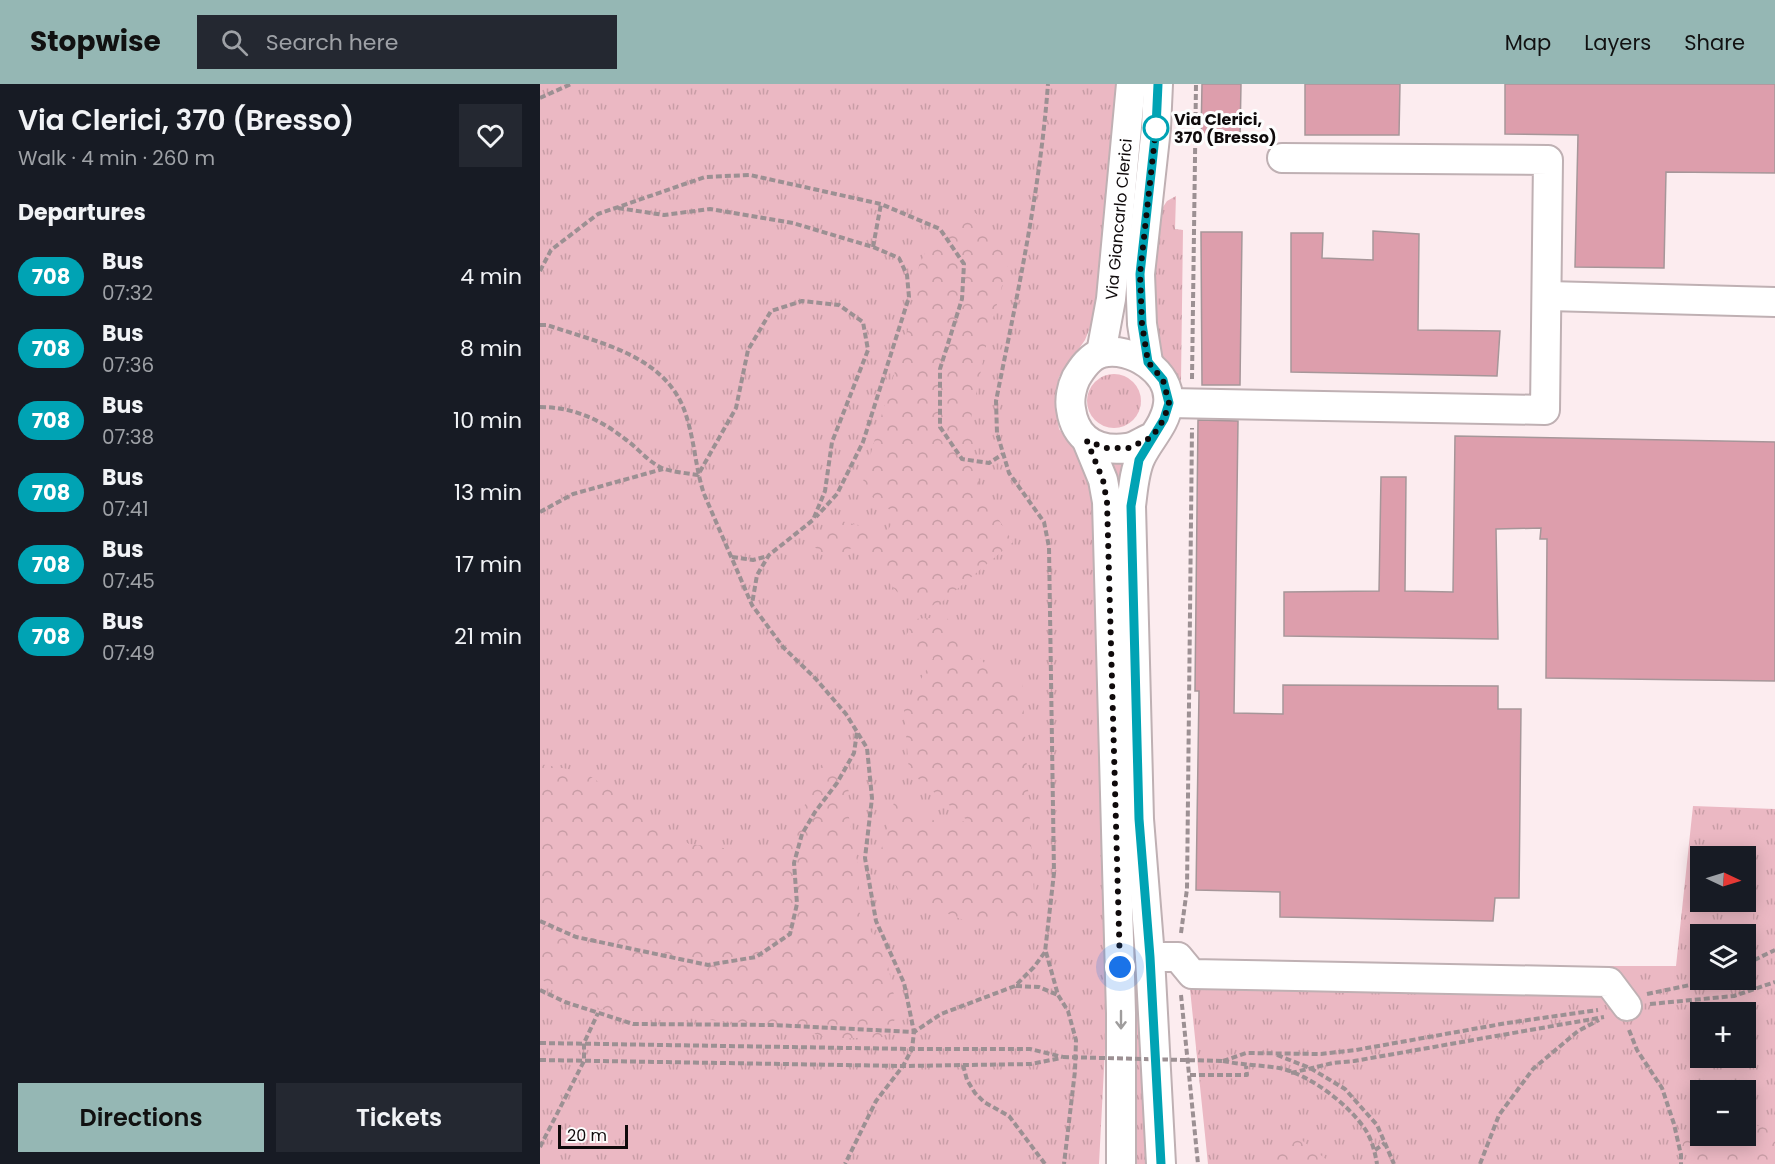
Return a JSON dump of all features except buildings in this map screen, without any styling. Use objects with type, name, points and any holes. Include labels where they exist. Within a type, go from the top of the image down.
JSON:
[{"type":"street","name":"Via Giancarlo Clerici","points":[[1101,353],[1112,291],[1131,84]]},
{"type":"street","name":"Via Giancarlo Clerici","points":[[1148,362],[1142,324],[1140,274],[1156,128],[1158,84]]},
{"type":"street","points":[[1161,1164],[1164,957],[1139,819],[1131,506],[1139,460],[1164,419],[1180,403],[1545,410],[1548,160],[1281,158]]},
{"type":"street","points":[[1548,296],[1775,302]]},
{"type":"street","points":[[1120,1164],[1121,1013],[1107,502],[1103,480],[1087,441],[1074,425],[1070,405],[1073,383],[1083,365],[1101,353],[1132,355],[1148,362],[1180,403]]},
{"type":"street","points":[[1087,441],[1106,448],[1129,448],[1152,437]]},
{"type":"street","points":[[1164,957],[1192,974],[1609,982],[1615,1012]]},
{"type":"path","points":[[540,98],[571,84]]},
{"type":"path","points":[[1048,84],[1038,180],[996,401],[997,433],[1009,473],[1044,522],[1049,547],[1054,873],[1045,952],[1058,995],[1068,1011],[1076,1040],[1075,1071],[1064,1164]]},
{"type":"path","points":[[1196,84],[1180,403],[1187,889],[1164,957],[1190,1075],[1198,1164]]},
{"type":"path","points":[[540,271],[551,250],[598,214],[705,177],[750,175],[882,204],[940,229],[964,264],[962,298],[940,369],[940,427],[962,459],[989,463],[1003,454]]},
{"type":"path","points":[[873,247],[882,204]]},
{"type":"path","points":[[616,208],[664,215],[710,209],[793,223],[873,247],[899,258],[907,275],[909,297],[863,442],[837,494],[813,519],[769,555],[757,575],[752,604]]},
{"type":"path","points":[[698,475],[736,408],[748,350],[771,311],[802,301],[839,304],[863,322],[868,350],[832,442],[825,492],[813,519]]},
{"type":"path","points":[[540,325],[547,325],[632,355],[654,368],[675,390],[688,420],[698,475],[752,604],[783,646],[846,714],[867,747],[872,798],[865,858],[876,921],[904,983],[914,1032],[912,1049],[903,1066],[876,1101],[844,1164]]},
{"type":"path","points":[[540,407],[559,407],[586,415],[625,438],[648,460],[664,469],[698,475]]},
{"type":"path","points":[[540,512],[573,494],[664,469]]},
{"type":"path","points":[[732,557],[753,560],[769,555]]},
{"type":"path","points":[[540,921],[576,937],[708,965],[756,957],[790,934],[797,904],[794,862],[802,834],[837,783],[854,753],[857,731]]},
{"type":"path","points":[[1756,959],[1775,950]]},
{"type":"path","points":[[540,990],[565,1002],[633,1024],[774,1025],[914,1032],[941,1014],[1015,986],[1034,968],[1045,952]]},
{"type":"path","points":[[1223,1061],[1246,1053],[1321,1054],[1356,1050],[1507,1023],[1615,1012],[1734,996],[1775,982]]},
{"type":"path","points":[[1480,1164],[1499,1115],[1533,1069],[1578,1030],[1650,992],[1690,984]]},
{"type":"path","points":[[1015,986],[1039,987],[1058,995]]},
{"type":"path","points":[[1292,1073],[1615,1012],[1626,1021],[1637,1050],[1662,1088],[1674,1124],[1681,1164]]},
{"type":"path","points":[[540,1147],[584,1060],[584,1044],[598,1013]]},
{"type":"path","points":[[540,1043],[1030,1049],[1063,1058]]},
{"type":"path","points":[[1275,1054],[1310,1068],[1345,1089],[1377,1125],[1394,1164]]},
{"type":"path","points":[[540,1060],[903,1066],[1031,1064],[1063,1058],[1223,1061],[1280,1069],[1303,1077],[1335,1097],[1365,1129],[1375,1150],[1377,1164]]},
{"type":"path","points":[[963,1065],[967,1080],[975,1093],[984,1102],[1009,1116],[1045,1164]]},
{"type":"path","points":[[1190,1075],[1247,1075],[1246,1066]]},
{"type":"path","points":[[1375,1150],[1385,1143]]},
{"type":"green space","points":[[540,84],[1121,84],[1096,313],[1085,340],[1059,377],[1055,398],[1059,429],[1086,461],[1097,501],[1110,953],[1099,1164],[540,1164]]},
{"type":"green space","points":[[1176,196],[1175,229],[1183,230],[1181,381],[1169,372],[1160,355],[1149,303],[1159,213],[1167,201]]},
{"type":"green space","points":[[968,206],[1012,249],[988,337],[970,423],[980,490],[1013,542],[943,601],[928,607],[898,593],[857,545],[830,560],[810,543],[834,519],[886,533],[897,515],[861,489],[915,307],[919,265],[934,236]]},
{"type":"green space","points":[[1114,374],[1124,376],[1133,382],[1139,391],[1141,401],[1139,411],[1133,420],[1124,426],[1114,428],[1104,426],[1095,420],[1089,411],[1087,401],[1089,391],[1095,382],[1104,376]]},
{"type":"green space","points":[[1122,460],[1125,464],[1148,1164],[1130,1164],[1108,461]]},
{"type":"green space","points":[[946,617],[990,670],[1022,681],[1035,912],[978,926],[899,894],[881,850],[896,795],[939,824],[968,821],[909,771],[904,709],[933,658],[902,645],[914,619]]},
{"type":"green space","points":[[540,764],[584,772],[689,844],[758,852],[795,829],[821,765],[849,768],[848,812],[859,872],[859,912],[886,956],[898,1015],[883,1037],[829,1039],[795,1027],[600,1009],[540,979]]},
{"type":"green space","points":[[1693,806],[1775,809],[1775,1164],[1208,1164],[1190,989],[1192,966],[1676,966]]},
{"type":"green space","points":[[1726,832],[1755,832],[1755,846],[1725,846]]},
{"type":"green space","points":[[1724,912],[1753,912],[1753,924],[1723,924]]},
{"type":"green space","points":[[1756,1125],[1775,1130],[1775,1164],[1699,1164],[1682,1146],[1690,1127],[1690,1146],[1756,1146]]},
{"type":"green space","points":[[1299,1138],[1332,1164],[1267,1164],[1263,1156],[1280,1139]]},
{"type":"bus line","name":"708","points":[[1158,84],[1156,128],[1140,274],[1142,324],[1148,362],[1163,380],[1169,403],[1164,419],[1139,460],[1131,506],[1139,819],[1150,957],[1161,1164]]},
{"type":"place","name":"Via Clerici, 370 (Bresso)","points":[[1156,128]]},
{"type":"route","points":[[1120,967],[1107,502],[1096,458],[1087,441],[1106,448],[1129,448],[1152,437],[1164,419],[1169,403],[1163,380],[1148,362],[1142,324],[1140,274],[1156,128]]}]
